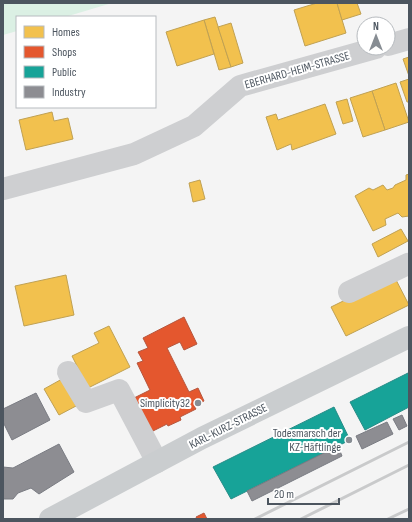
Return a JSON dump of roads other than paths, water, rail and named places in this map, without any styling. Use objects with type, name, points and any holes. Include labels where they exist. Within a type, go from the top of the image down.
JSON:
[{"type":"main road","name":"KARL-KURZ-STRASSE","points":[[50,519],[72,514],[157,462],[409,337]]},
{"type":"street","points":[[396,43],[409,39]]},
{"type":"street","name":"EBERHARD-HEIM-STRASSE","points":[[3,189],[134,154],[194,126],[240,86],[356,54]]},
{"type":"street","points":[[349,292],[408,264],[409,265]]},
{"type":"street","points":[[68,372],[86,402],[119,390],[157,462]]},
{"type":"railway","points":[[255,519],[409,442]]},
{"type":"railway","points":[[301,519],[409,465]]},
{"type":"railway","points":[[388,519],[409,509]]},
{"type":"place","name":"Simplicity32","points":[[198,403]]},
{"type":"place","name":"Todesmarsch der KZ-Häftlinge","points":[[349,440]]}]
